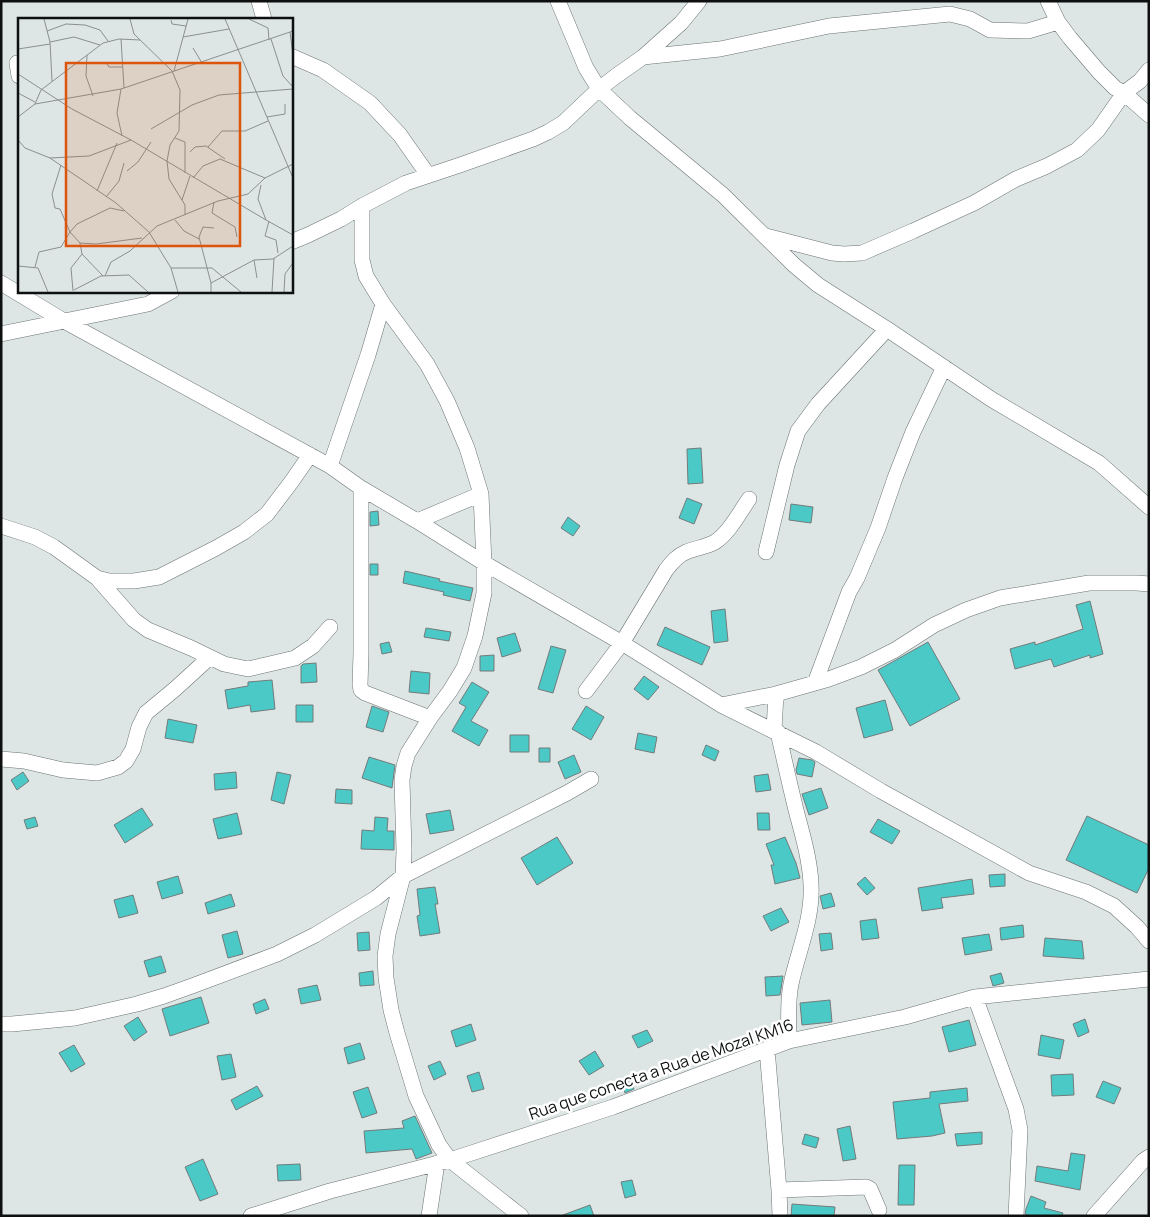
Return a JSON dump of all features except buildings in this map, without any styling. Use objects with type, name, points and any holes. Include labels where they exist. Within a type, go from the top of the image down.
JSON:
[{"type":"street","points":[[259,1],[264,18]]},
{"type":"street","points":[[558,1],[586,68],[599,89],[630,118],[723,195],[794,265],[818,285],[991,399],[1099,463],[1149,507]]},
{"type":"street","points":[[292,242],[341,219],[406,182],[428,176],[548,132],[563,123],[599,89],[643,57],[681,23],[700,1]]},
{"type":"street","points":[[1048,1],[1058,22],[1099,72],[1115,88],[1124,93],[1149,115]]},
{"type":"street","points":[[643,57],[720,48],[829,26],[950,14],[970,19],[990,30],[1028,31],[1058,22]]},
{"type":"street","points":[[292,56],[323,70],[370,103],[400,135],[428,176]]},
{"type":"street","points":[[766,236],[844,254],[862,252],[914,231],[974,203],[1016,179],[1047,166],[1077,150],[1098,130],[1124,93],[1140,81],[1149,70]]},
{"type":"street","points":[[362,206],[362,260],[366,276],[383,304],[427,364],[447,401],[467,448],[481,494],[484,593],[475,636],[464,668],[408,753],[404,766],[402,780],[403,876],[388,934],[385,956],[386,978],[397,1033],[416,1096],[439,1146],[443,1162],[428,1216]]},
{"type":"street","points":[[1,283],[64,321],[330,466],[361,488],[484,563],[622,643],[721,705],[816,752],[881,791],[1029,873],[1086,892],[1114,906],[1137,926],[1149,941]]},
{"type":"street","points":[[1,334],[148,304],[170,292]]},
{"type":"street","points":[[330,466],[368,355],[383,304]]},
{"type":"street","points":[[766,552],[787,465],[798,431],[818,404],[887,329]]},
{"type":"street","points":[[815,683],[849,592],[857,578],[878,528],[913,432],[944,367]]},
{"type":"street","points":[[97,578],[109,581],[134,581],[160,577],[244,532],[266,514],[310,455]]},
{"type":"street","points":[[361,488],[361,690],[430,718]]},
{"type":"street","points":[[417,521],[481,494]]},
{"type":"street","points":[[586,690],[622,643],[666,570],[675,559],[687,552],[717,541],[749,499]]},
{"type":"street","points":[[1,526],[35,537],[54,547],[97,578],[134,620],[148,630],[224,664],[248,669],[295,658],[313,646],[330,627]]},
{"type":"street","points":[[721,705],[776,694],[829,679],[861,667],[895,650],[934,625],[966,610],[1000,598],[1088,583],[1149,584]]},
{"type":"street","points":[[1,759],[24,761],[63,770],[97,773],[118,767],[126,761],[146,713],[208,658]]},
{"type":"street","points":[[776,694],[776,731],[802,832],[811,884],[811,898],[805,934],[789,998],[789,1041]]},
{"type":"street","points":[[1,1024],[75,1018],[137,1004],[192,986],[277,954],[315,936],[376,898],[403,876],[592,779]]},
{"type":"street","name":"Rua que conecta a Rua de Mozal KM16","points":[[251,1216],[330,1191],[443,1162],[613,1106],[789,1041],[904,1016],[975,997],[1149,979]]},
{"type":"street","points":[[975,997],[1016,1109],[1020,1130],[1016,1216]]},
{"type":"street","points":[[767,1049],[780,1216]]},
{"type":"street","points":[[1094,1216],[1143,1161],[1149,1157]]},
{"type":"street","points":[[443,1162],[521,1216]]},
{"type":"street","points":[[779,1190],[866,1187],[870,1189],[879,1210]]}]
